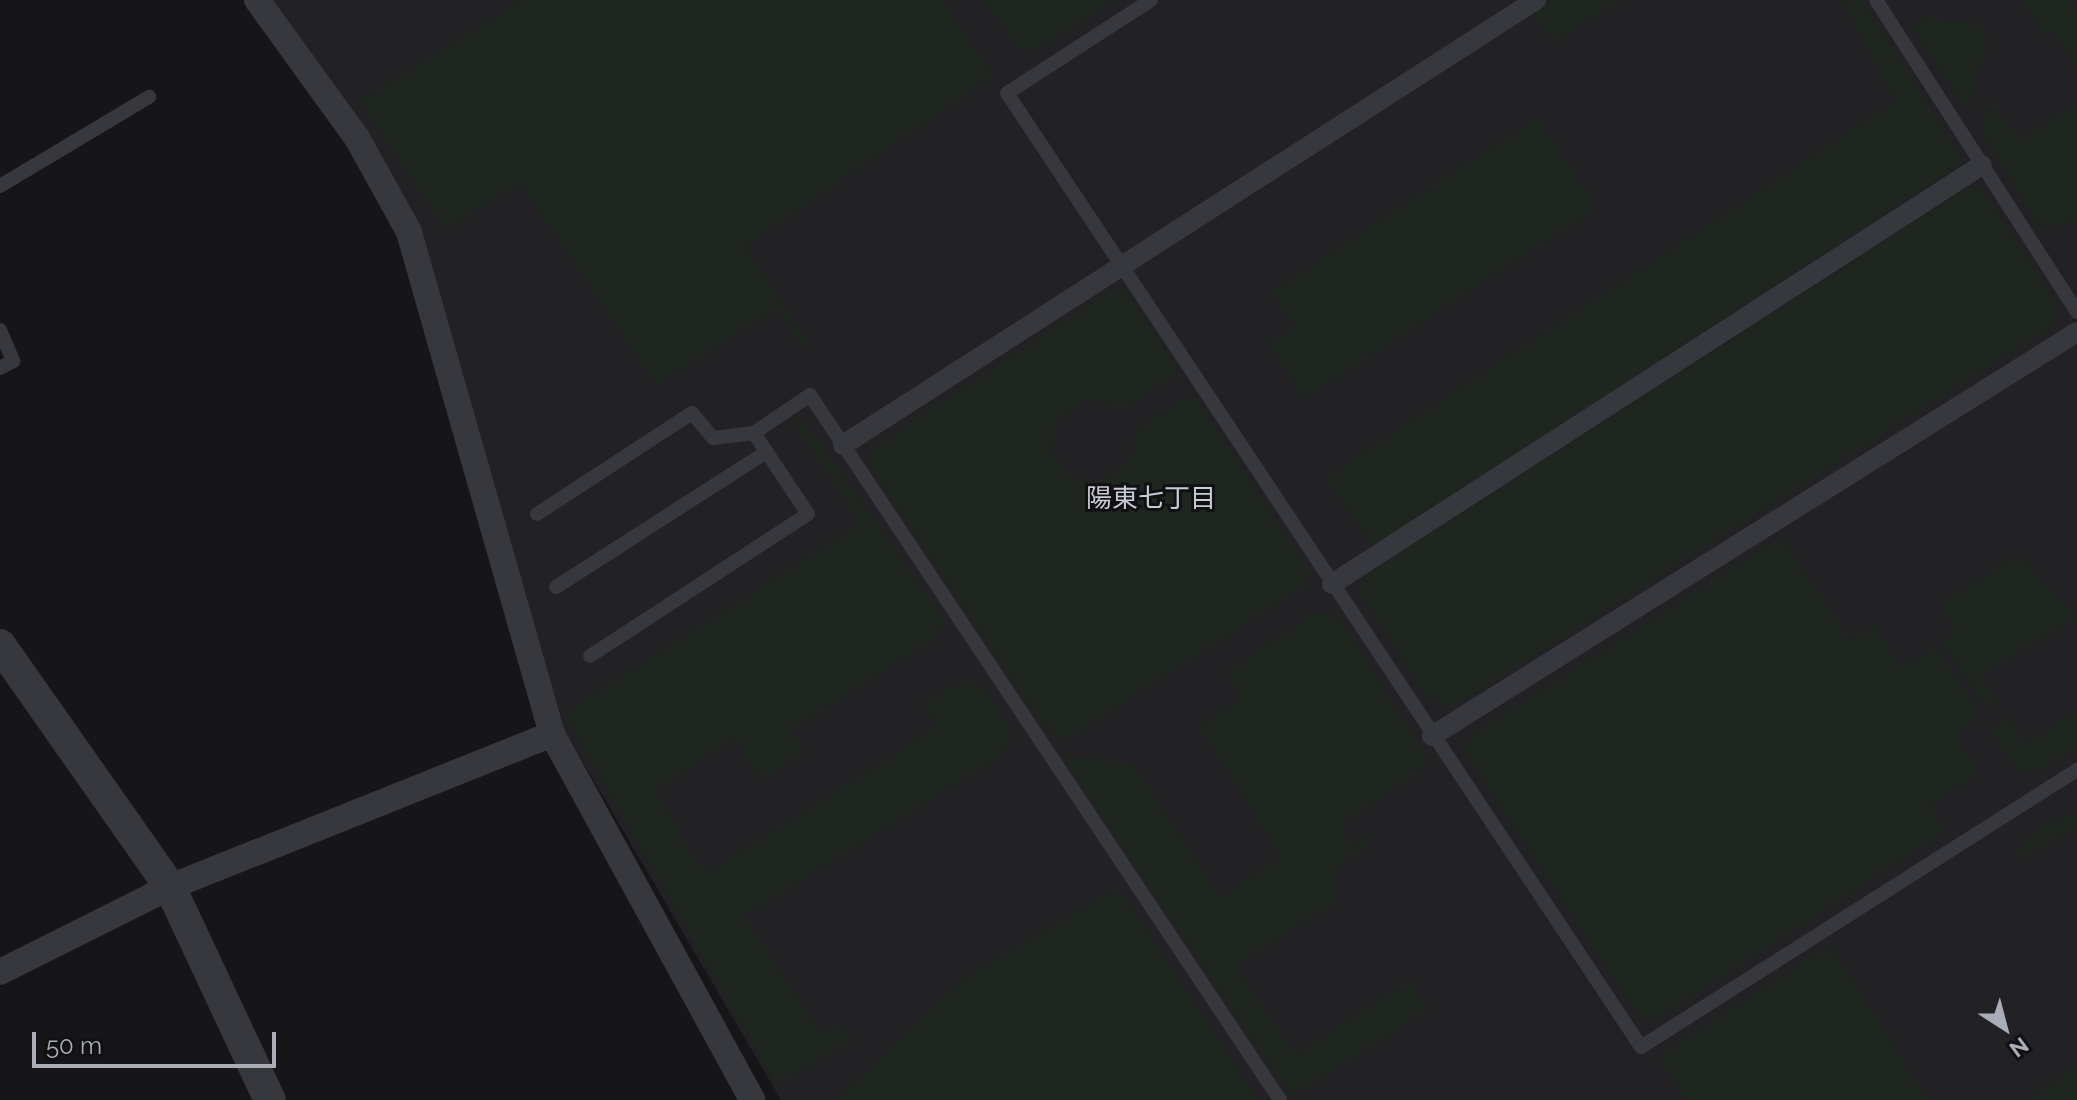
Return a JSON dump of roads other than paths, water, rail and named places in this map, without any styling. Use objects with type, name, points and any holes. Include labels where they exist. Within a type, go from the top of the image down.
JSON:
[{"type":"street","points":[[257,0],[357,138],[409,232],[552,734],[752,1100]]},
{"type":"street","points":[[843,445],[1536,0]]},
{"type":"street","points":[[1332,584],[1982,165]]},
{"type":"street","points":[[1432,736],[2077,332]]},
{"type":"street","points":[[0,645],[170,887],[270,1100]]},
{"type":"street","points":[[0,972],[170,887],[552,734]]},
{"type":"lane","points":[[1151,0],[1007,93],[1125,266],[1432,736],[1641,1047],[2077,770]]},
{"type":"lane","points":[[1876,0],[2077,312]]},
{"type":"lane","points":[[0,186],[149,97]]},
{"type":"lane","points":[[0,330],[13,361],[0,368]]},
{"type":"lane","points":[[537,514],[692,413],[713,438],[727,442],[754,433],[810,395],[1280,1100]]},
{"type":"lane","points":[[590,656],[808,514],[754,433]]},
{"type":"lane","points":[[556,587],[766,452]]},
{"type":"district","name":"陽東七丁目","points":[[1151,499]]}]
